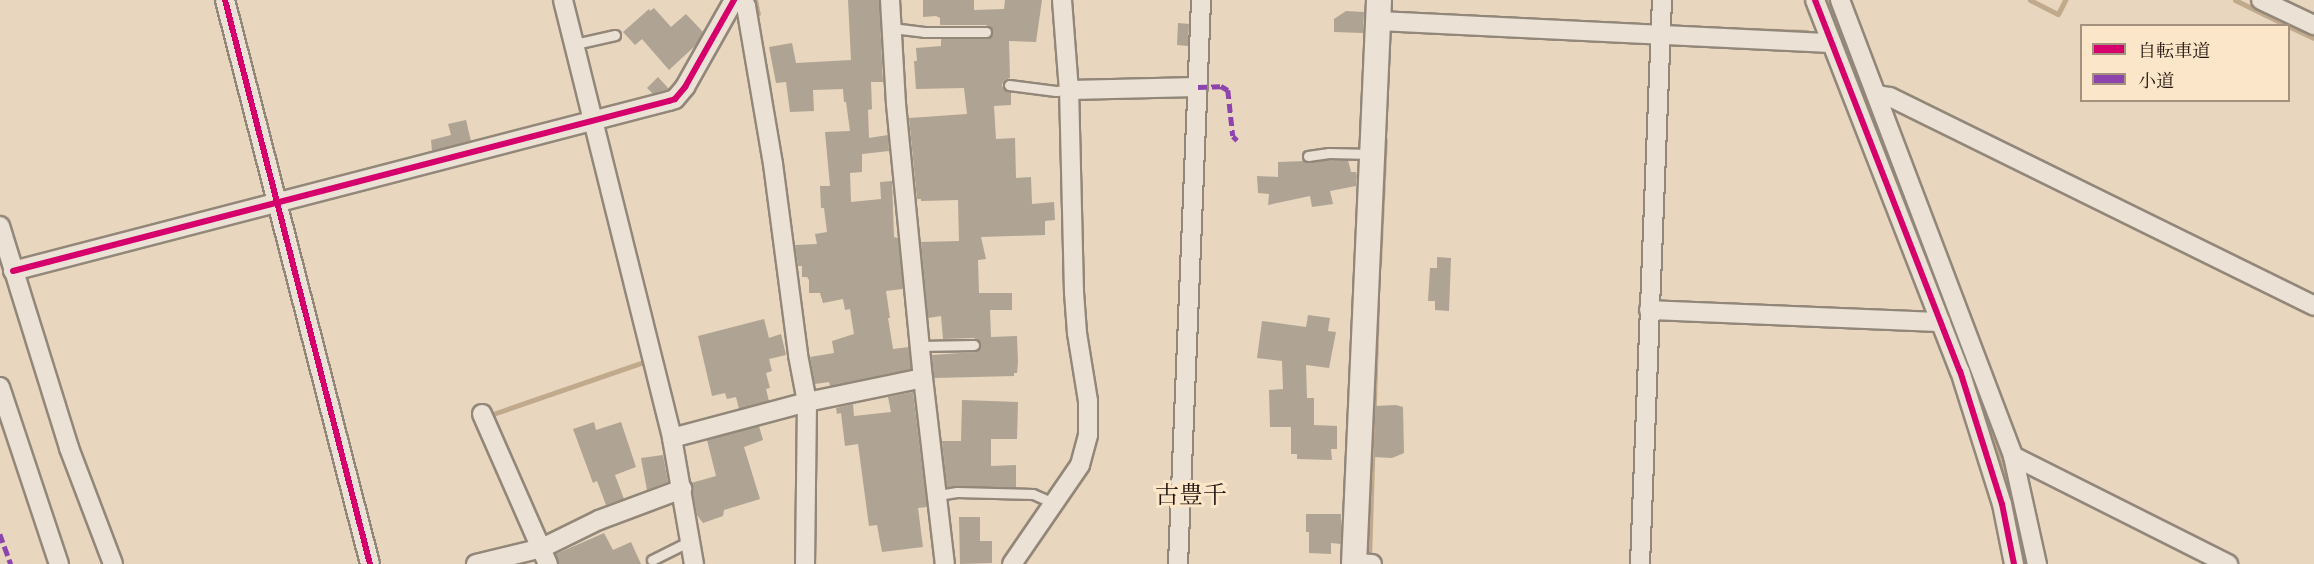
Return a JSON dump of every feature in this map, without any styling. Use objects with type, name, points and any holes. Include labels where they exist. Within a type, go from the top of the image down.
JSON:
[{"type":"street","points":[[225,0],[370,564]]},
{"type":"street","points":[[563,0],[595,120],[672,438],[694,564]]},
{"type":"street","points":[[13,271],[675,99],[685,87],[734,0]]},
{"type":"street","points":[[742,0],[747,6],[773,164],[798,356],[807,402],[805,564]]},
{"type":"street","points":[[890,0],[896,104],[923,378],[945,564]]},
{"type":"street","points":[[1012,564],[1080,465],[1088,435],[1088,401],[1077,333],[1074,292],[1069,90],[1062,0]]},
{"type":"street","points":[[1178,564],[1202,0]]},
{"type":"street","points":[[1640,564],[1662,0]]},
{"type":"street","points":[[1815,0],[1963,380],[2002,504],[2014,564]]},
{"type":"street","points":[[1839,0],[1983,372],[2013,456],[2037,564]]},
{"type":"street","points":[[2261,0],[2314,26]]},
{"type":"street","points":[[1372,564],[1354,564],[1378,10],[1660,36],[1831,43]]},
{"type":"street","points":[[1069,90],[1197,87]]},
{"type":"street","points":[[1877,95],[1890,97],[2314,306]]},
{"type":"street","points":[[0,226],[69,448],[113,564]]},
{"type":"street","points":[[1649,310],[1941,322]]},
{"type":"street","points":[[1963,380],[1983,372]]},
{"type":"street","points":[[672,438],[807,402],[923,378]]},
{"type":"street","points":[[0,387],[59,564]]},
{"type":"street","points":[[482,414],[545,556]]},
{"type":"street","points":[[2013,456],[2228,564]]},
{"type":"street","points":[[476,564],[545,556],[599,520],[682,489]]},
{"type":"lane","points":[[891,28],[924,32],[986,32]]},
{"type":"lane","points":[[575,44],[615,35]]},
{"type":"lane","points":[[1010,85],[1056,92],[1069,90]]},
{"type":"lane","points":[[1308,156],[1329,153],[1372,154]]},
{"type":"lane","points":[[920,346],[974,345]]},
{"type":"lane","points":[[938,495],[957,492],[1033,494],[1053,503]]},
{"type":"lane","points":[[652,560],[690,541]]},
{"type":"shaded area","points":[[751,0],[758,0],[761,15],[758,17],[771,83],[794,261]]},
{"type":"shaded area","points":[[1819,0],[1834,0],[1984,381],[2033,564],[2017,564]]},
{"type":"shaded area","points":[[1388,12],[1656,25],[1655,28],[1389,14]]},
{"type":"shaded area","points":[[1665,25],[1809,30],[1809,33],[1665,28]]},
{"type":"building","points":[[848,0],[879,0],[883,82],[871,82],[872,109],[868,110],[869,138],[888,135],[889,151],[862,154],[862,172],[850,173],[851,202],[881,199],[880,182],[892,181],[894,237],[898,238],[903,289],[886,291],[890,318],[888,318],[893,349],[909,347],[911,369],[830,386],[829,382],[815,384],[810,357],[834,353],[832,341],[854,334],[850,309],[845,310],[843,299],[823,303],[820,293],[809,293],[809,280],[807,277],[802,277],[802,266],[798,266],[795,245],[817,244],[815,234],[827,232],[824,208],[821,208],[820,186],[830,186],[825,132],[850,131],[846,102],[844,102],[843,89],[813,90],[814,111],[790,112],[786,82],[776,83],[769,47],[792,43],[796,63],[851,60]]},
{"type":"building","points":[[923,0],[974,0],[974,10],[1004,9],[1005,0],[1042,0],[1036,42],[1009,41],[1010,78],[1004,80],[1002,85],[1004,90],[1011,92],[1011,105],[994,106],[996,139],[1015,138],[1016,178],[1031,177],[1032,204],[1054,202],[1055,220],[1045,221],[1045,235],[981,237],[986,259],[978,260],[979,293],[1012,293],[1012,310],[990,310],[991,337],[1017,336],[1018,362],[1017,373],[1014,373],[1014,376],[934,378],[932,355],[975,352],[981,344],[974,338],[943,339],[941,316],[928,318],[921,242],[959,241],[958,200],[921,201],[917,199],[909,118],[967,114],[964,88],[916,89],[914,61],[917,61],[916,48],[941,46],[941,39],[987,39],[993,31],[986,25],[940,25],[940,18],[936,16],[923,17]]},
{"type":"building","points":[[654,8],[671,27],[686,14],[703,32],[696,45],[669,70],[642,39],[635,45],[623,32],[649,9],[650,11]]},
{"type":"building","points":[[1346,11],[1364,12],[1363,33],[1334,32],[1334,19]]},
{"type":"building","points":[[1178,23],[1189,24],[1188,46],[1177,45]]},
{"type":"building","points":[[658,77],[669,89],[653,94],[647,88]]},
{"type":"building","points":[[466,120],[471,141],[432,151],[431,140],[451,135],[448,124]]},
{"type":"building","points":[[1348,160],[1351,172],[1356,172],[1356,186],[1330,191],[1333,204],[1312,207],[1310,196],[1268,205],[1269,194],[1258,193],[1257,176],[1278,177],[1278,162]]},
{"type":"building","points":[[1437,257],[1451,258],[1449,311],[1435,310],[1435,301],[1428,301],[1430,268],[1437,268]]},
{"type":"building","points":[[1308,315],[1330,318],[1328,331],[1336,332],[1329,368],[1306,365],[1307,398],[1314,398],[1314,425],[1337,426],[1337,449],[1331,449],[1332,460],[1297,459],[1297,454],[1291,454],[1291,427],[1270,427],[1269,390],[1283,389],[1282,361],[1257,358],[1262,321],[1306,327]]},
{"type":"building","points":[[764,319],[769,338],[781,334],[786,355],[769,359],[772,371],[766,373],[770,388],[766,389],[769,401],[739,409],[736,397],[727,399],[725,393],[712,396],[698,336]]},
{"type":"building","points":[[913,392],[927,507],[918,508],[923,547],[882,552],[877,525],[869,526],[858,444],[845,446],[841,413],[837,414],[836,408],[853,404],[854,416],[891,412],[888,397]]},
{"type":"building","points":[[962,400],[1018,402],[1017,439],[991,439],[991,466],[1016,465],[1016,487],[947,487],[942,441],[961,441]]},
{"type":"building","points":[[1375,406],[1403,407],[1404,453],[1392,458],[1374,457]]},
{"type":"building","points":[[594,422],[596,430],[621,422],[636,467],[615,475],[624,499],[606,505],[597,481],[593,483],[573,429]]},
{"type":"building","points":[[759,426],[763,440],[744,447],[760,499],[724,510],[723,516],[703,523],[697,515],[691,483],[716,476],[707,440]]},
{"type":"building","points":[[663,455],[668,482],[647,490],[641,458]]},
{"type":"building","points":[[1306,514],[1341,514],[1341,544],[1331,543],[1331,554],[1309,553]]},
{"type":"building","points":[[959,517],[980,517],[980,541],[992,541],[992,563],[960,564]]},
{"type":"building","points":[[604,533],[613,550],[631,542],[641,564],[559,564],[556,554]]},
{"type":"waterway","points":[[2030,0],[2058,14],[2065,0]]},
{"type":"waterway","points":[[2235,0],[2284,24]]},
{"type":"waterway","points":[[2290,27],[2314,38]]},
{"type":"waterway","points":[[1379,264],[1385,139]]},
{"type":"waterway","points":[[1369,559],[1377,307]]},
{"type":"waterway","points":[[492,419],[490,415],[647,361]]},
{"type":"marked path","points":[[1198,87],[1221,86],[1228,90],[1233,136],[1237,140]]},
{"type":"marked path","points":[[0,534],[11,564]]},
{"type":"cycle path","points":[[225,0],[370,564]]},
{"type":"cycle path","points":[[13,271],[675,99],[685,87],[734,0]]},
{"type":"cycle path","points":[[1815,0],[1960,371],[2002,504],[2014,564]]},
{"type":"district","name":"古豊千","points":[[1191,498]]}]
